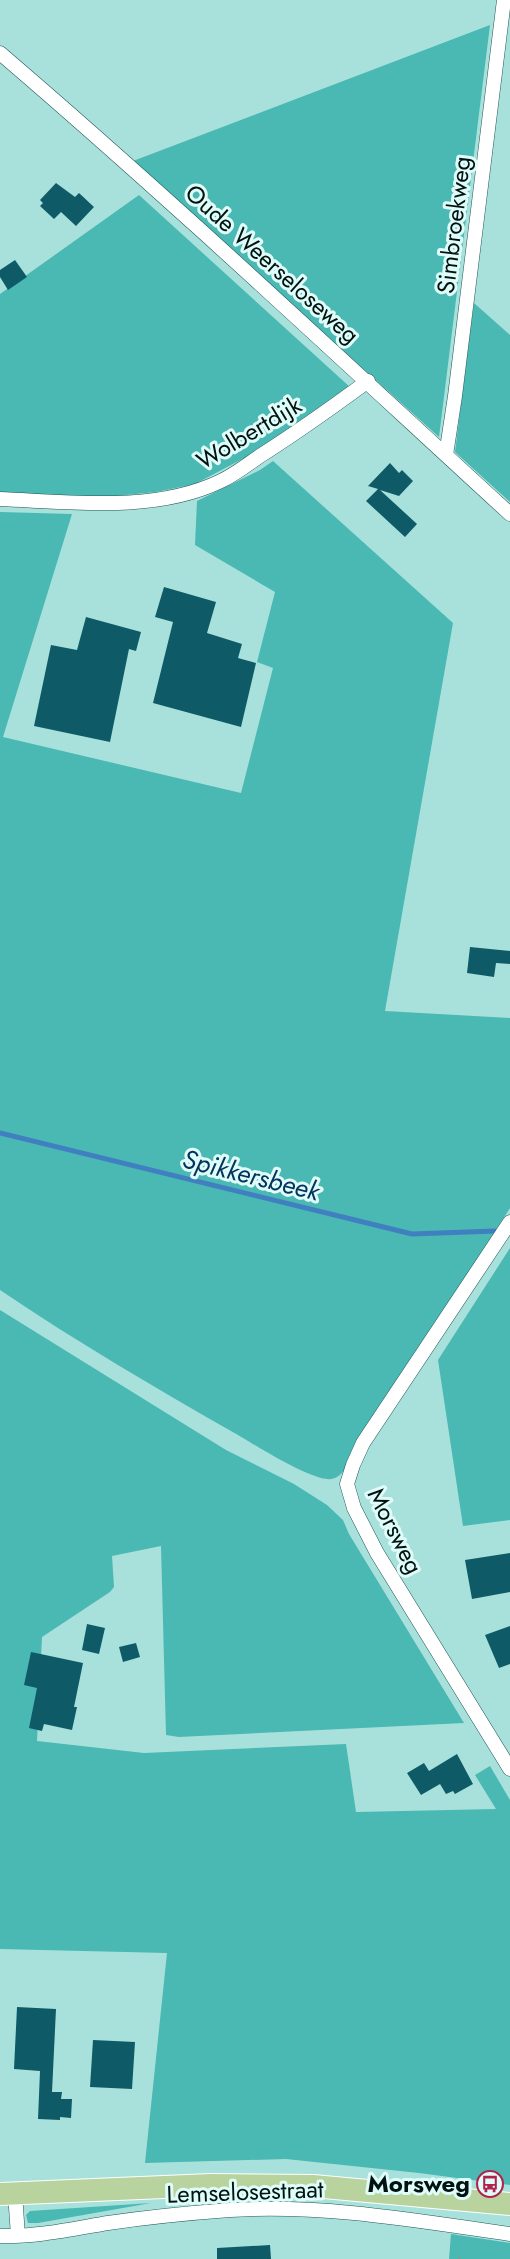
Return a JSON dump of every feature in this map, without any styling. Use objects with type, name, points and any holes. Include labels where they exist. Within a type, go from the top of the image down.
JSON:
[{"type":"main road","points":[[8,2193],[210,2184],[313,2186],[510,2204]]},
{"type":"street","name":"Simbroekweg","points":[[446,455],[504,0]]},
{"type":"street","name":"Oude Weerseloseweg","points":[[0,53],[83,124],[368,381],[510,514]]},
{"type":"street","name":"Wolbertdijk","points":[[0,499],[132,502],[200,489],[221,481],[312,422],[368,381]]},
{"type":"street","name":"Morsweg","points":[[510,1222],[363,1443],[352,1466],[347,1484],[354,1508],[377,1552],[510,1769]]},
{"type":"street","points":[[8,2193],[18,2236]]},
{"type":"street","name":"Lemselosestraat","points":[[0,2236],[18,2236],[171,2215],[283,2209],[318,2210],[510,2234]]},
{"type":"shaded area","points":[[490,25],[439,437],[133,161]]},
{"type":"shaded area","points":[[139,195],[351,388],[248,456],[195,484],[156,492],[116,496],[55,497],[0,494],[0,294]]},
{"type":"shaded area","points":[[474,303],[510,335],[510,502],[455,452]]},
{"type":"shaded area","points":[[273,461],[453,623],[385,1011],[510,1018],[510,1208],[352,1452],[345,1469],[331,1479],[311,1475],[270,1454],[118,1365],[0,1290],[0,512],[72,514],[3,737],[241,793],[273,668],[257,662],[275,592],[195,545],[197,501],[260,470]]},
{"type":"shaded area","points":[[510,1248],[510,1520],[463,1526],[438,1360]]},
{"type":"shaded area","points":[[0,1310],[226,1450],[294,1484],[327,1505],[343,1520],[349,1534],[464,1723],[179,1737],[166,1735],[161,1546],[112,1556],[114,1587],[110,1592],[42,1637],[37,1741],[144,1753],[346,1744],[356,1812],[496,1809],[475,1775],[490,1766],[510,1800],[510,2185],[286,2159],[145,2163],[167,1953],[0,1949]]},
{"type":"shaded area","points":[[151,2203],[38,2223],[28,2223],[26,2215],[30,2211]]},
{"type":"shaded area","points":[[451,2234],[510,2243],[510,2259],[449,2259]]},
{"type":"building","points":[[56,183],[75,197],[79,193],[94,207],[76,226],[61,212],[54,219],[40,206],[43,203],[40,200]]},
{"type":"building","points":[[15,260],[27,277],[8,290],[0,277],[0,270]]},
{"type":"building","points":[[390,463],[399,473],[402,470],[413,481],[399,496],[380,490],[417,524],[405,537],[366,501],[378,489],[368,486]]},
{"type":"building","points":[[164,587],[216,602],[207,633],[242,644],[238,658],[256,663],[241,727],[153,703],[173,622],[155,617]]},
{"type":"building","points":[[86,617],[141,632],[136,651],[129,649],[110,742],[34,726],[51,645],[77,650]]},
{"type":"building","points":[[470,947],[510,951],[510,964],[496,963],[494,977],[467,973]]},
{"type":"building","points":[[510,1553],[510,1592],[472,1599],[465,1560]]},
{"type":"building","points":[[87,1624],[105,1628],[99,1654],[82,1650]]},
{"type":"building","points":[[510,1626],[510,1664],[499,1668],[485,1635]]},
{"type":"building","points":[[136,1643],[140,1657],[123,1662],[119,1647]]},
{"type":"building","points":[[31,1652],[83,1663],[72,1730],[44,1724],[42,1731],[29,1728],[37,1688],[24,1685]]},
{"type":"building","points":[[457,1754],[473,1784],[455,1794],[453,1791],[446,1794],[440,1784],[421,1795],[407,1773],[424,1763],[429,1771]]},
{"type":"building","points":[[17,2007],[56,2009],[52,2092],[62,2092],[61,2099],[72,2099],[71,2118],[38,2119],[40,2071],[14,2069]]},
{"type":"building","points":[[93,2040],[135,2042],[132,2089],[90,2087]]},
{"type":"building","points":[[270,2245],[271,2259],[217,2259],[217,2248]]},
{"type":"waterway","name":"Spikkersbeek","points":[[0,1133],[412,1234],[495,1231]]},
{"type":"place","name":"Morsweg","points":[[490,2184]]}]
